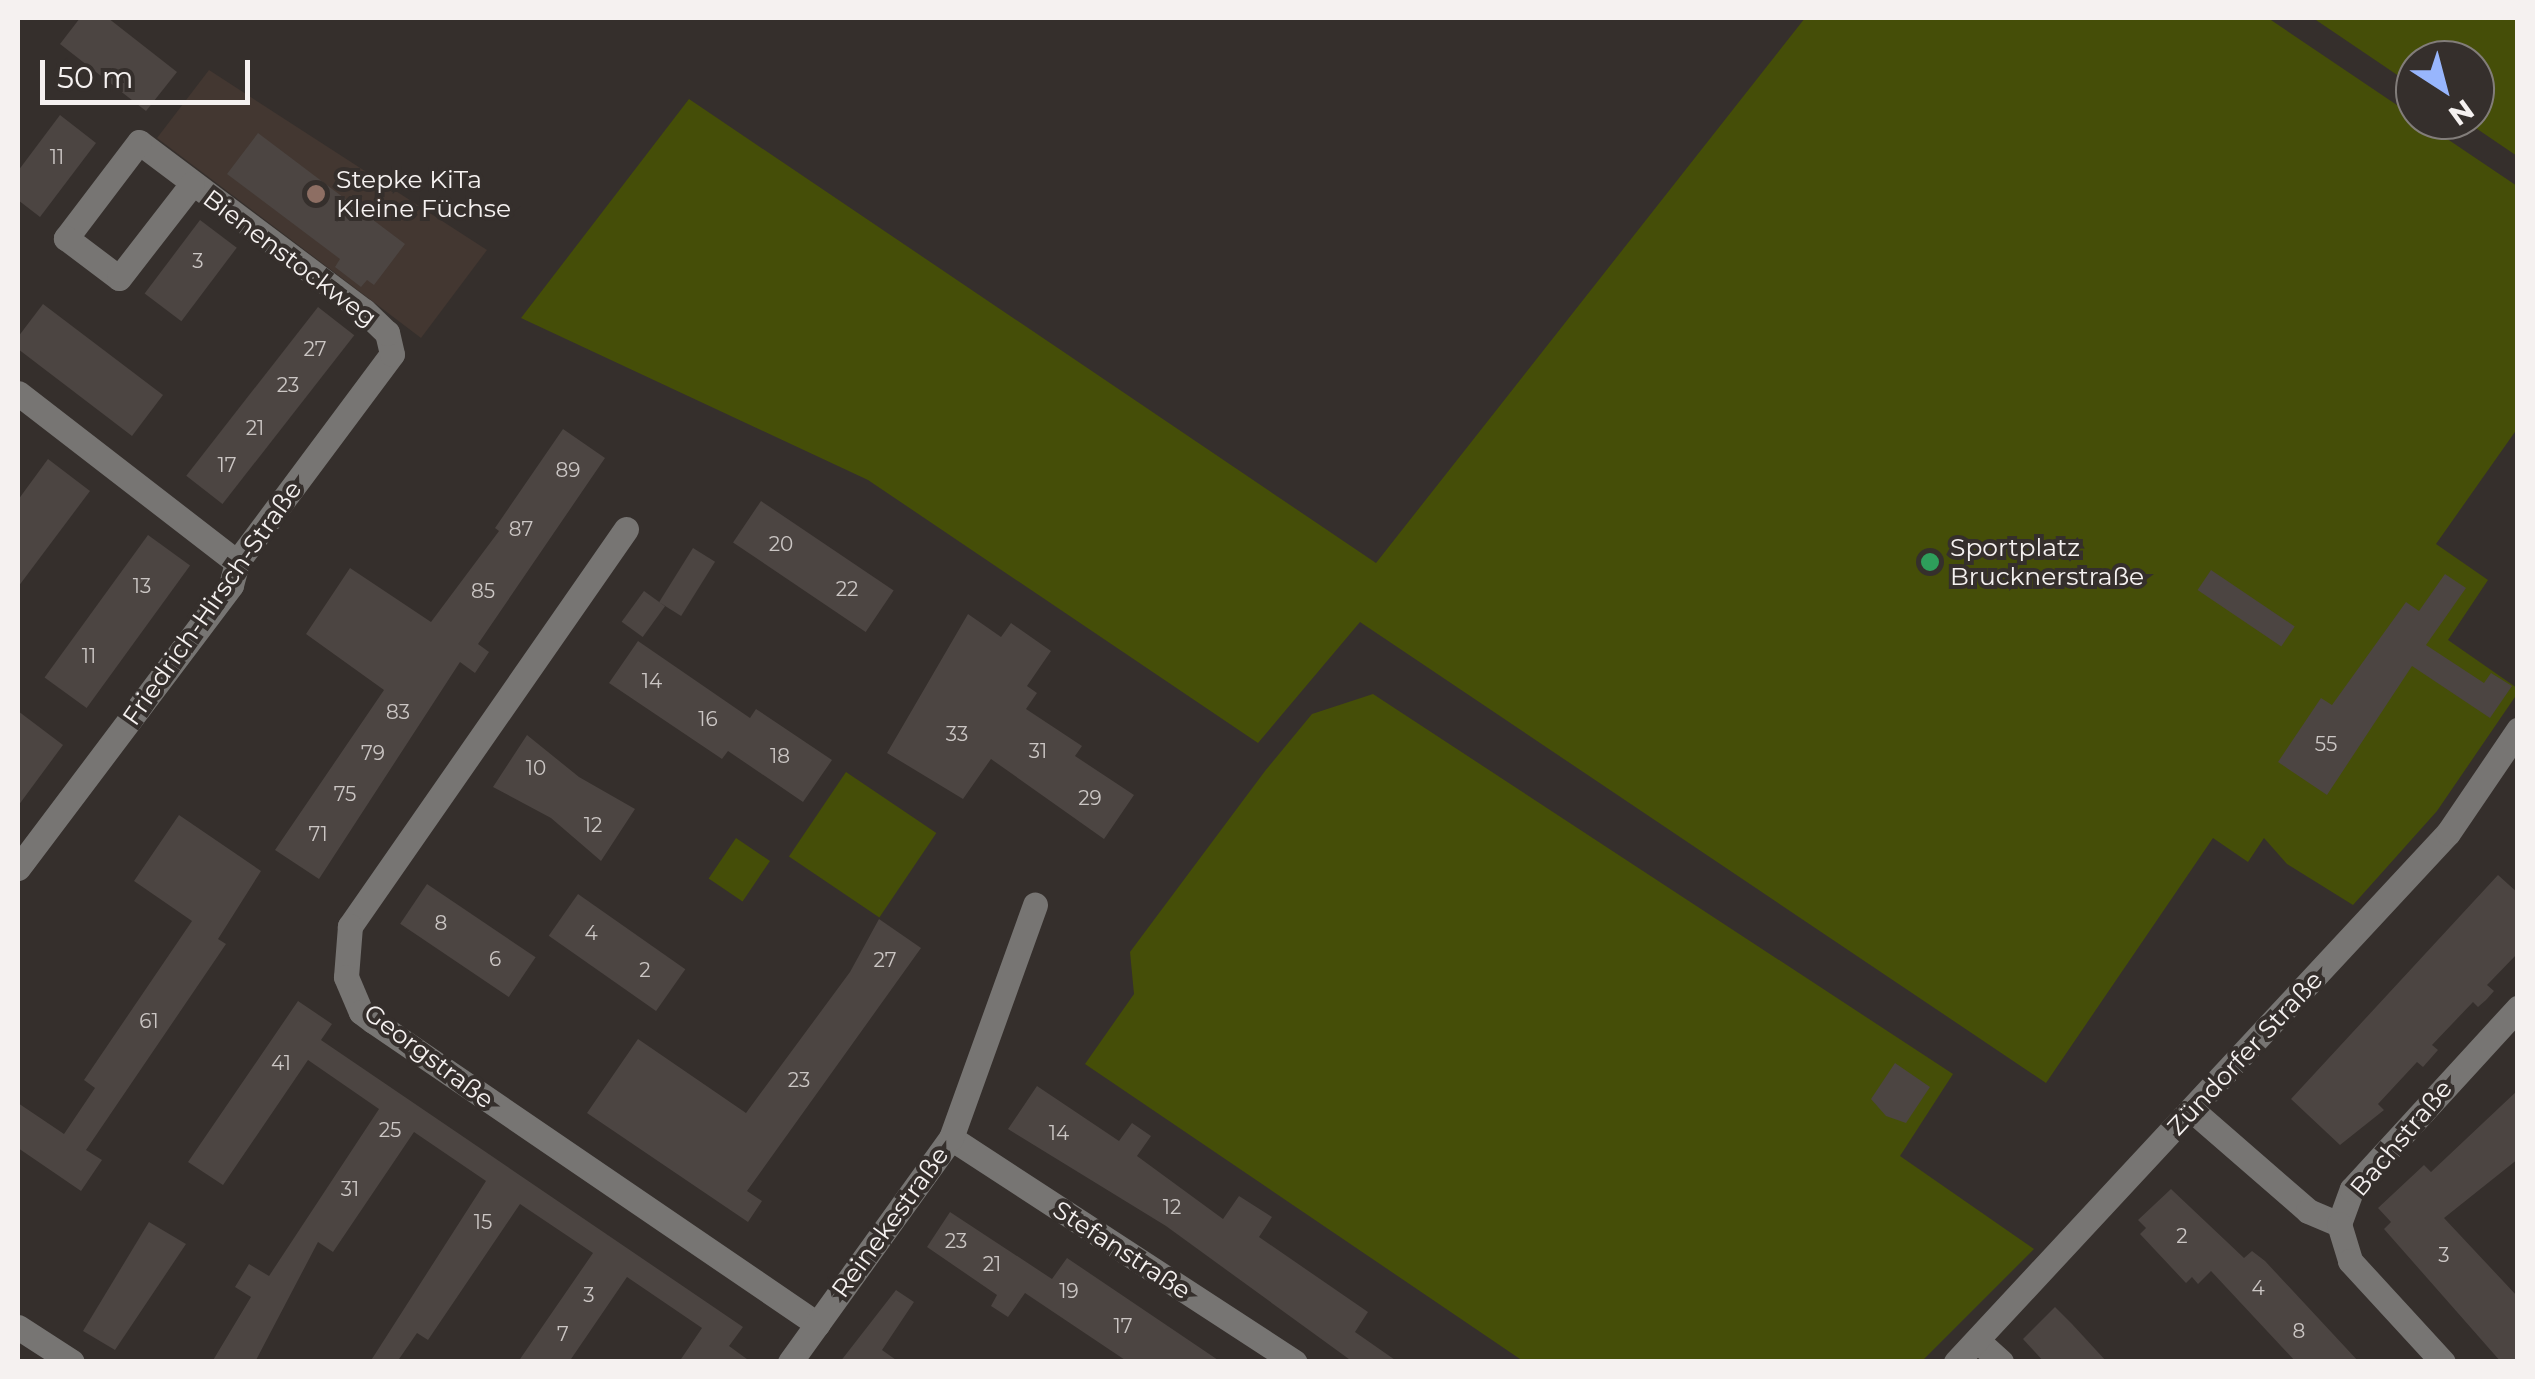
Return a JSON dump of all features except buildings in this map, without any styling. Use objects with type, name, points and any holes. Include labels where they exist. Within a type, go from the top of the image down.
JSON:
[{"type":"street","name":"Bienenstockweg","points":[[192,184],[118,278],[66,238],[140,142],[387,333]]},
{"type":"street","name":"Friedrich-Hirsch-Straße","points":[[18,868],[231,585],[237,562],[384,370],[392,354],[387,333]]},
{"type":"street","points":[[18,393],[237,562]]},
{"type":"street","name":"Georgstraße","points":[[626,528],[350,926],[346,977],[361,1012],[373,1021],[817,1324]]},
{"type":"street","name":"Zündorfer Straße","points":[[1956,1362],[2448,834],[2518,730]]},
{"type":"street","name":"Reinekestraße","points":[[790,1362],[951,1138],[1035,904]]},
{"type":"street","name":"Bachstraße","points":[[2192,1110],[2308,1211],[2339,1224],[2352,1189],[2518,1008]]},
{"type":"street","name":"Stefanstraße","points":[[951,1138],[1294,1362]]},
{"type":"street","points":[[2339,1224],[2350,1261],[2443,1362]]},
{"type":"street","points":[[18,1327],[72,1362]]},
{"type":"street","points":[[1978,1341],[2001,1362]]},
{"type":"shaded area","name":"Stepke KiTa Kleine Füchse","points":[[209,70],[487,250],[421,338],[157,138]]},
{"type":"green space","name":"Sportplatz Brucknerstraße","points":[[1805,18],[2268,18],[2395,104],[2395,140],[2449,140],[2517,186],[2517,429],[2436,544],[2488,580],[2448,640],[2517,688],[2517,694],[2437,811],[2353,905],[2287,864],[2264,838],[2248,862],[2213,838],[2046,1083],[1360,622],[1258,743],[868,480],[521,318],[689,99],[1376,563]]},
{"type":"green space","points":[[2313,18],[2517,18],[2517,156],[2493,140],[2495,40],[2395,40],[2395,73]]},
{"type":"green space","points":[[1373,694],[1953,1074],[1900,1156],[2034,1249],[1922,1361],[1523,1361],[1085,1064],[1134,994],[1130,952],[1265,771],[1312,714]]},
{"type":"green space","points":[[846,772],[936,833],[879,918],[789,857]]},
{"type":"green space","points":[[736,838],[770,861],[743,902],[709,879]]},
{"type":"place","name":"Stepke KiTa Kleine Füchse","points":[[316,194]]},
{"type":"place","name":"Sportplatz Brucknerstraße","points":[[1930,562]]}]
